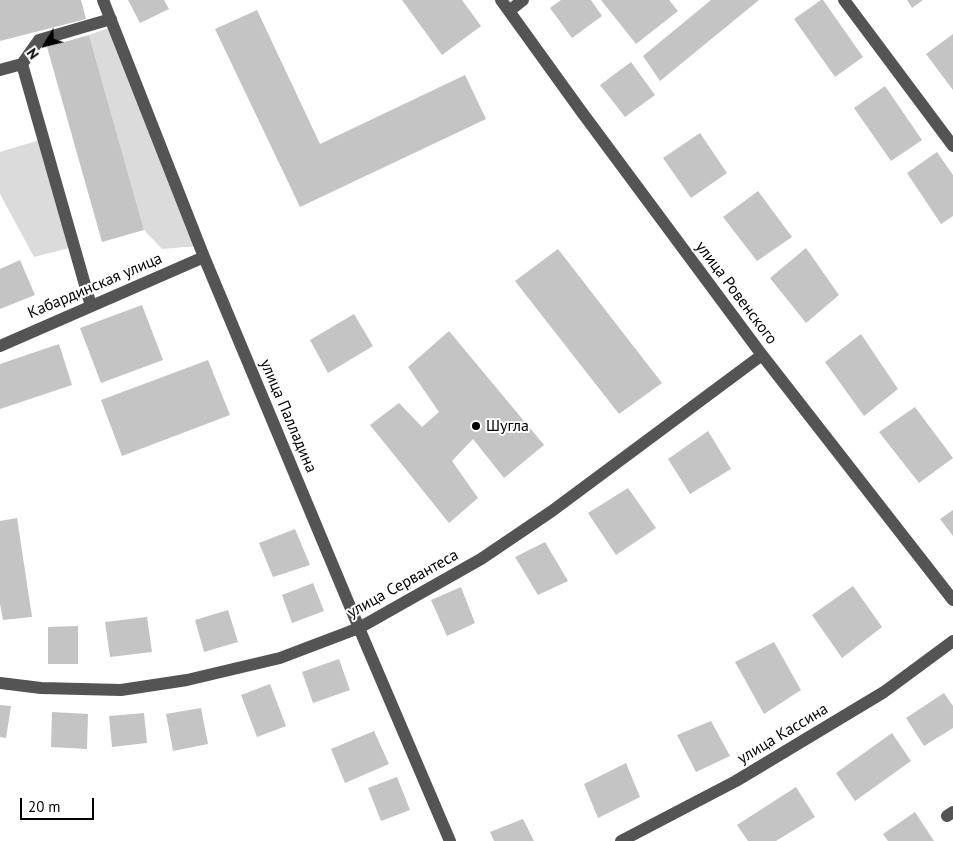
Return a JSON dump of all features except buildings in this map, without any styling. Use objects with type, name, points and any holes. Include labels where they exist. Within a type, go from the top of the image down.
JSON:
[{"type":"street","name":"улица Палладина","points":[[104,0],[204,257],[450,841]]},
{"type":"street","points":[[505,5],[523,0]]},
{"type":"street","points":[[844,0],[953,146]]},
{"type":"street","name":"улица Ровенского","points":[[505,5],[586,119],[762,355],[953,600]]},
{"type":"street","points":[[0,70],[22,64],[39,40],[111,18]]},
{"type":"street","points":[[22,64],[91,306]]},
{"type":"street","name":"Кабардинская улица","points":[[0,346],[204,257]]},
{"type":"street","name":"улица Сервантеса","points":[[0,683],[41,688],[121,690],[187,680],[280,658],[359,628],[481,559],[552,511],[762,355]]},
{"type":"street","name":"улица Кассина","points":[[621,841],[736,781],[868,702],[953,640]]},
{"type":"shaded area","points":[[114,26],[199,246],[162,249],[144,230],[89,35]]},
{"type":"shaded area","points":[[43,139],[73,247],[34,257],[0,194],[0,152]]},
{"type":"place","name":"Шугла","points":[[476,426]]}]
